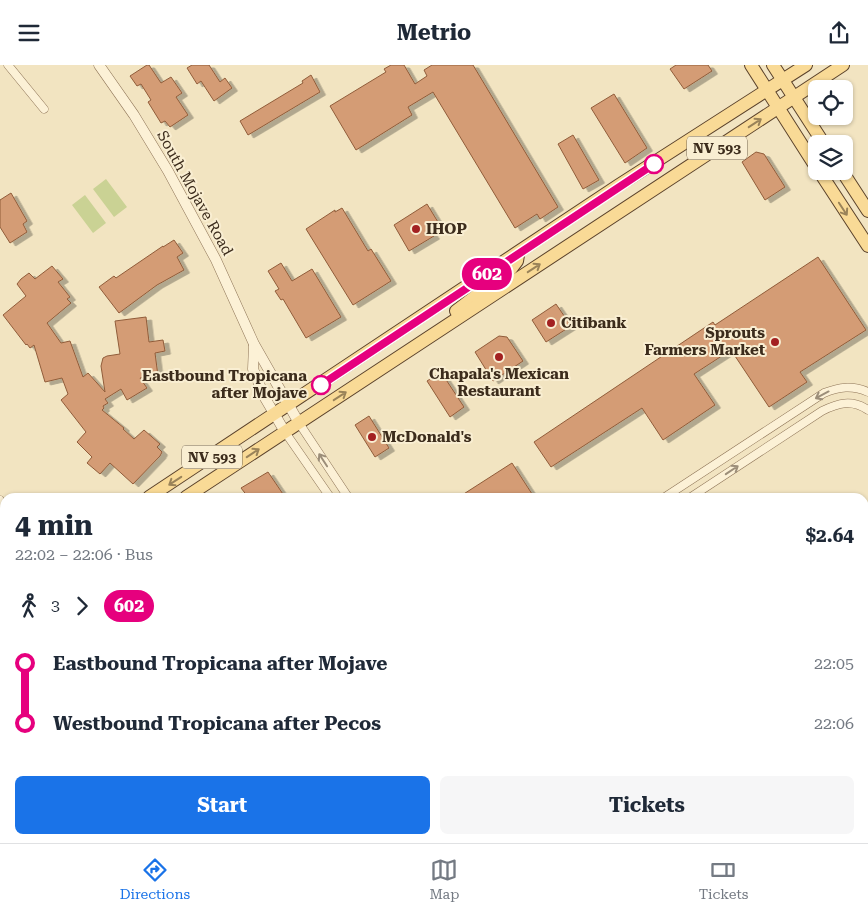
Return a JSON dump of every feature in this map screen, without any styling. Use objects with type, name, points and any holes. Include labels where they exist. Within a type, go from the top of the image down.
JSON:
[{"type":"main road","points":[[751,65],[808,155]]},
{"type":"main road","points":[[773,65],[818,135]]},
{"type":"main road","name":"NV 593","points":[[155,493],[620,185],[806,65]]},
{"type":"main road","name":"NV 593","points":[[192,493],[843,65]]},
{"type":"main road","points":[[825,180],[868,246]]},
{"type":"main road","points":[[848,180],[868,211]]},
{"type":"main road","points":[[450,323],[450,318],[454,312],[511,269],[517,261],[518,253]]},
{"type":"street","points":[[8,65],[44,109]]},
{"type":"street","name":"South Mojave Road","points":[[99,65],[134,115],[168,171],[216,260],[254,344],[299,423]]},
{"type":"street","name":"South Mojave Road","points":[[254,344],[253,369],[274,415],[285,431]]},
{"type":"street","points":[[671,493],[824,393],[836,388],[849,387],[868,392]]},
{"type":"street","points":[[697,493],[822,411],[843,403],[856,403],[868,410]]},
{"type":"street","points":[[299,423],[345,493]]},
{"type":"street","points":[[285,431],[327,493]]},
{"type":"green space","points":[[106,179],[127,207],[114,217],[93,189]]},
{"type":"green space","points":[[85,195],[106,223],[93,233],[72,205]]},
{"type":"building","points":[[149,65],[161,83],[171,77],[182,93],[176,97],[188,115],[170,127],[165,121],[161,123],[148,102],[151,100],[141,84],[137,86],[130,76]]},
{"type":"building","points":[[192,65],[209,65],[220,82],[225,78],[232,88],[214,101],[201,81],[197,84],[187,68]]},
{"type":"building","points":[[391,65],[404,65],[415,84],[427,76],[424,70],[432,65],[473,65],[558,207],[540,219],[537,214],[515,228],[433,92],[408,107],[412,115],[356,150],[330,106],[386,72],[384,69]]},
{"type":"building","points":[[676,65],[708,65],[712,71],[684,89],[670,69]]},
{"type":"building","points":[[311,75],[320,92],[248,135],[240,121],[303,83],[302,81]]},
{"type":"building","points":[[614,94],[647,148],[625,163],[591,108]]},
{"type":"building","points":[[573,135],[599,180],[583,189],[558,144]]},
{"type":"building","points":[[756,152],[764,154],[785,187],[765,200],[742,162]]},
{"type":"building","points":[[11,193],[27,221],[23,224],[27,232],[10,243],[0,227],[0,200]]},
{"type":"building","name":"IHOP","points":[[427,204],[441,227],[431,232],[434,236],[409,251],[394,225]]},
{"type":"building","points":[[342,208],[368,251],[371,249],[391,281],[353,305],[306,229],[335,210],[335,212]]},
{"type":"building","points":[[174,240],[183,253],[177,257],[184,270],[157,285],[119,313],[99,287]]},
{"type":"building","points":[[818,257],[866,330],[800,372],[807,382],[769,407],[731,350],[694,374],[715,405],[663,440],[642,408],[551,467],[534,442],[713,322],[715,325]]},
{"type":"building","points":[[281,263],[292,281],[312,269],[341,317],[306,338],[283,299],[281,300],[275,291],[279,289],[268,271]]},
{"type":"building","points":[[52,266],[63,279],[58,282],[70,297],[67,299],[71,303],[47,323],[61,343],[70,341],[83,377],[88,373],[105,392],[101,366],[103,358],[120,354],[115,321],[146,317],[149,342],[163,340],[165,351],[155,353],[158,376],[140,378],[147,388],[127,400],[121,389],[105,399],[108,403],[103,406],[102,410],[134,439],[144,430],[160,444],[157,447],[162,452],[160,456],[133,484],[110,463],[100,474],[87,463],[92,457],[77,442],[86,432],[61,400],[68,394],[62,378],[45,382],[34,345],[30,348],[26,345],[3,315],[26,296],[17,284],[21,279],[29,273],[35,279]]},
{"type":"building","name":"Citibank","points":[[556,304],[571,326],[546,342],[532,320]]},
{"type":"building","name":"Chapala's Mexican Restaurant","points":[[499,336],[507,337],[523,361],[493,381],[475,352]]},
{"type":"building","points":[[441,372],[464,407],[450,417],[427,381]]},
{"type":"building","name":"McDonald's","points":[[369,416],[389,448],[375,457],[355,425]]},
{"type":"building","points":[[512,463],[531,493],[465,493]]},
{"type":"building","points":[[268,472],[282,493],[245,493],[241,488]]},
{"type":"bus line","name":"602","points":[[321,385],[654,164]]},
{"type":"place","name":"IHOP","points":[[416,229]]},
{"type":"place","name":"Citibank","points":[[551,323]]},
{"type":"place","name":"Sprouts Farmers Market","points":[[775,342]]},
{"type":"place","name":"Chapala's Mexican Restaurant","points":[[499,357]]},
{"type":"place","name":"Eastbound Tropicana after Mojave","points":[[321,385]]},
{"type":"place","name":"McDonald's","points":[[372,437]]}]
